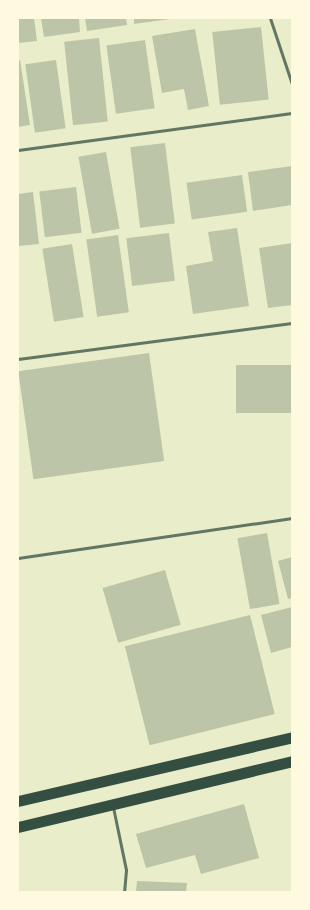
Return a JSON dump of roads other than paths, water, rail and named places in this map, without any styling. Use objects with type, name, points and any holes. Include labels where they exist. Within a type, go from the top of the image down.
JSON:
[{"type":"highway","points":[[18,801],[292,737]]},
{"type":"highway","points":[[18,827],[292,761]]},
{"type":"lane","points":[[270,18],[292,84]]},
{"type":"lane","points":[[18,150],[292,113]]},
{"type":"lane","points":[[18,359],[292,323]]},
{"type":"lane","points":[[18,558],[292,518]]},
{"type":"lane","points":[[113,804],[126,870],[124,892]]}]
